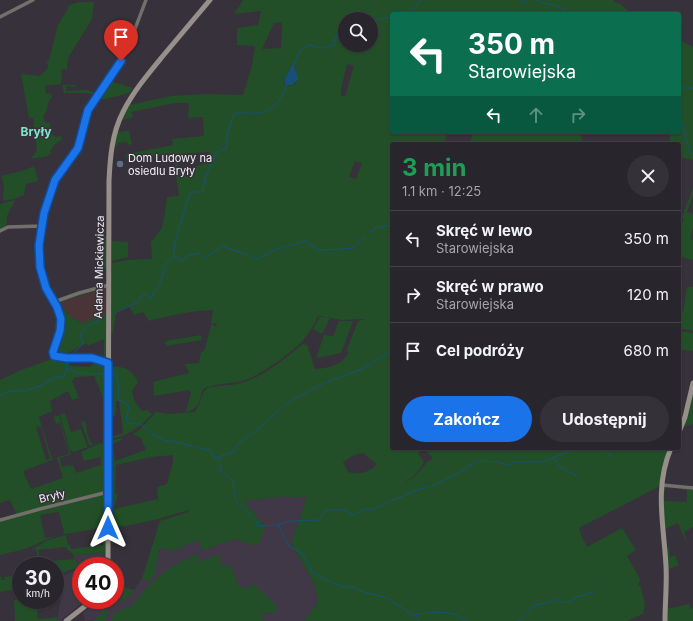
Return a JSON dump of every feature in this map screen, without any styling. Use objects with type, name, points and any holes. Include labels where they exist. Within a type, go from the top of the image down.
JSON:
[{"type":"street","points":[[0,17],[34,0]]},
{"type":"street","points":[[108,363],[92,358],[55,357],[53,354],[61,323],[59,311],[46,288],[40,267],[38,252],[41,226],[48,197],[55,180],[78,148],[88,110],[128,50],[146,0]]},
{"type":"street","name":"Adama Mickiewicza","points":[[108,557],[110,158],[118,124],[123,112],[144,79],[210,0]]},
{"type":"street","points":[[0,231],[8,227],[41,226]]},
{"type":"street","points":[[54,302],[79,293],[109,285]]},
{"type":"street","points":[[681,427],[685,417],[693,383]]},
{"type":"street","points":[[665,621],[666,566],[660,505],[665,466],[670,450]]},
{"type":"street","points":[[662,485],[693,488]]},
{"type":"street","name":"Bryły","points":[[0,520],[108,492]]},
{"type":"street","points":[[66,621],[81,609]]},
{"type":"shaded area","points":[[107,287],[107,314],[83,323],[72,318],[59,306],[59,304],[63,301]]},
{"type":"shaded area","points":[[279,497],[307,497],[291,543],[315,585],[318,602],[304,621],[263,621],[262,614],[271,613],[246,589],[238,585],[231,566],[221,566],[199,562],[197,554],[158,577],[139,621],[106,621],[99,619],[85,621],[83,613],[88,609],[124,609],[124,587],[134,590],[142,578],[147,581],[161,548],[172,551],[198,540],[203,550],[235,539],[252,545],[265,527],[243,501]]},
{"type":"shaded area","points":[[105,553],[105,557],[76,557],[76,555]]},
{"type":"shaded area","points":[[72,572],[72,609],[74,609],[60,621],[57,621],[59,609],[64,609],[64,575]]},
{"type":"green space","points":[[243,0],[614,0],[614,2],[620,4],[629,12],[390,12],[390,134],[446,134],[444,142],[390,142],[390,450],[421,450],[418,453],[424,462],[416,474],[404,482],[413,478],[425,464],[433,458],[426,450],[669,450],[660,486],[579,528],[587,547],[622,528],[636,550],[627,556],[640,579],[638,585],[639,586],[640,584],[645,605],[643,614],[627,621],[304,621],[318,602],[315,585],[291,543],[307,497],[279,497],[244,501],[265,527],[259,544],[252,545],[235,539],[203,550],[198,540],[172,551],[161,548],[159,550],[154,577],[147,581],[142,578],[160,521],[188,512],[189,510],[154,520],[125,526],[110,527],[110,441],[122,438],[122,440],[113,444],[115,461],[146,450],[141,438],[133,434],[138,431],[156,412],[168,414],[194,412],[198,407],[207,388],[237,384],[257,377],[274,367],[303,344],[307,345],[315,369],[335,365],[347,356],[349,351],[346,352],[358,321],[363,320],[341,320],[321,316],[318,317],[305,338],[293,350],[276,363],[249,379],[212,386],[203,389],[200,401],[196,407],[191,411],[186,412],[191,392],[189,390],[154,396],[153,382],[189,373],[185,364],[199,363],[201,352],[204,351],[211,326],[212,324],[216,327],[217,325],[215,323],[211,323],[213,310],[197,311],[149,321],[143,312],[134,315],[129,306],[116,312],[113,333],[111,332],[112,263],[128,260],[152,259],[151,242],[162,228],[167,197],[179,196],[174,153],[127,160],[126,154],[173,145],[172,139],[204,136],[203,117],[188,118],[189,103],[175,103],[131,112],[133,117],[122,120],[129,105],[171,96],[207,94],[243,95],[252,66],[255,46],[237,45],[237,28],[258,25],[261,11],[234,14]],"holes":[[[282,22],[281,48],[262,49],[274,23]],[[294,63],[296,83],[290,86],[284,83],[284,80]],[[347,64],[354,66],[345,96],[341,96],[341,89]],[[209,152],[209,157],[203,164],[178,171],[177,154]],[[355,161],[362,163],[356,179],[349,177]],[[363,453],[377,464],[364,472],[348,472],[343,462],[354,455]],[[173,455],[173,462],[167,484],[157,487],[158,499],[114,509],[118,494],[115,494],[116,465],[151,457]]]},
{"type":"green space","points":[[79,2],[94,2],[92,19],[68,58],[67,69],[62,69],[61,84],[45,86],[46,94],[51,93],[52,97],[43,116],[45,123],[50,123],[52,134],[55,137],[61,136],[62,140],[53,146],[50,152],[51,154],[39,158],[31,158],[37,151],[33,118],[29,118],[21,74],[40,76],[48,68],[47,62],[49,60],[58,25],[69,5]]},
{"type":"green space","points":[[681,41],[693,47],[693,160],[681,157],[681,142],[670,142],[670,134],[681,134]]},
{"type":"green space","points":[[110,81],[133,88],[129,93],[106,99],[96,99]]},
{"type":"green space","points":[[62,85],[76,85],[76,87],[66,86],[66,91],[86,90],[98,93],[94,99],[92,98],[95,94],[64,93]]},
{"type":"green space","points":[[129,131],[132,144],[128,145],[127,142],[118,143],[116,147],[114,146],[118,132]]},
{"type":"green space","points":[[472,134],[572,134],[581,135],[583,142],[470,142]]},
{"type":"green space","points":[[34,166],[38,181],[26,184],[24,195],[3,201],[4,185],[1,176],[22,171]]},
{"type":"green space","points":[[693,188],[693,196],[687,212],[693,214],[693,228],[690,239],[693,240],[693,260],[681,257],[681,227],[684,219],[682,218]]},
{"type":"green space","points":[[15,200],[7,216],[6,227],[0,231],[0,204]]},
{"type":"green space","points":[[98,236],[107,236],[107,268],[104,269]]},
{"type":"green space","points":[[112,241],[128,242],[128,257],[112,261]]},
{"type":"green space","points":[[107,287],[63,301],[59,304],[72,318],[83,323],[107,314],[107,361],[104,360],[104,339],[88,346],[87,343],[66,354],[66,357],[55,356],[61,327],[56,303],[64,299]]},
{"type":"green space","points":[[687,287],[693,287],[693,331],[681,328],[681,312],[683,312]]},
{"type":"green space","points":[[320,317],[330,318],[322,334],[313,329]]},
{"type":"green space","points":[[339,321],[353,321],[341,353],[316,358],[324,335],[333,336]]},
{"type":"green space","points":[[681,331],[693,333],[693,351],[681,349]]},
{"type":"green space","points":[[201,335],[202,340],[166,346],[165,341]]},
{"type":"green space","points":[[55,358],[69,359],[70,366],[90,367],[96,360],[107,364],[107,406],[94,376],[76,377],[72,381],[79,398],[72,400],[68,391],[50,401],[52,412],[39,417],[52,459],[69,454],[60,423],[56,424],[54,417],[59,415],[69,451],[72,454],[81,451],[61,458],[60,460],[62,467],[73,465],[76,473],[101,465],[101,457],[84,461],[81,452],[106,442],[106,491],[17,515],[10,500],[0,503],[0,380],[21,370]],"holes":[[[41,426],[50,459],[46,460],[36,427]],[[57,458],[63,478],[31,489],[23,471]]]},
{"type":"green space","points":[[110,367],[123,368],[136,378],[138,382],[132,391],[134,400],[142,411],[147,410],[152,414],[134,430],[123,436],[110,439],[110,421],[113,420],[113,436],[123,433],[119,401],[116,401],[115,414],[113,418],[110,419]]},
{"type":"green space","points":[[693,390],[693,424],[684,426]]},
{"type":"green space","points":[[65,413],[71,432],[81,429],[87,447],[74,452],[70,450],[60,415]]},
{"type":"green space","points":[[85,421],[88,436],[92,444],[100,442],[89,445],[81,422]]},
{"type":"green space","points":[[106,421],[106,440],[104,441],[103,423],[100,423]]},
{"type":"green space","points":[[663,487],[665,487],[664,501],[687,502],[687,490],[668,487],[693,490],[693,527],[684,532],[685,540],[678,523],[664,529]]},
{"type":"green space","points":[[106,494],[105,527],[61,535],[64,533],[59,512],[40,515],[45,538],[55,536],[25,549],[0,555],[0,521]]},
{"type":"green space","points":[[103,532],[105,532],[105,553],[76,555],[74,557],[65,547],[38,550],[39,557],[37,557],[36,549],[31,550],[48,540],[66,535],[68,545],[70,545],[71,549],[104,545]]},
{"type":"green space","points":[[669,546],[670,557],[675,555],[679,565],[669,569],[667,548]]},
{"type":"green space","points":[[197,554],[199,562],[220,554],[221,566],[231,566],[238,585],[246,589],[254,584],[275,604],[278,611],[262,614],[263,621],[111,621],[115,613],[131,606],[150,584],[167,570]]},
{"type":"green space","points":[[72,559],[72,570],[64,573],[64,560]]},
{"type":"green space","points":[[0,573],[2,580],[5,580],[4,577],[12,576],[12,590],[0,592]]},
{"type":"green space","points":[[124,587],[134,591],[124,601]]},
{"type":"green space","points":[[689,604],[691,609],[693,608],[693,621],[666,621],[667,609]]},
{"type":"green space","points":[[14,609],[37,609],[38,619],[58,617],[57,621],[15,621]]},
{"type":"green space","points":[[103,609],[108,609],[106,621],[92,621],[97,619],[97,615],[103,615]]},
{"type":"water","points":[[294,62],[298,80],[292,85],[286,85],[284,80]]},
{"type":"waterway","points":[[412,12],[421,0]]},
{"type":"waterway","points":[[521,0],[523,3],[527,0]]},
{"type":"waterway","points":[[536,0],[558,6],[567,12]]},
{"type":"waterway","points":[[378,20],[390,17]]},
{"type":"waterway","points":[[294,64],[300,51],[308,45],[321,48],[334,45],[338,31]]},
{"type":"waterway","points":[[115,313],[138,302],[143,294],[152,298],[154,292],[159,286],[166,263],[173,258],[175,242],[190,192],[203,192],[205,178],[217,152],[227,148],[227,135],[234,114],[259,113],[269,110],[280,99],[287,84]]},
{"type":"waterway","points":[[681,88],[693,88]]},
{"type":"waterway","points":[[681,120],[692,156]]},
{"type":"waterway","points":[[369,234],[375,228],[390,225]]},
{"type":"waterway","points":[[175,256],[182,261],[187,256],[199,253],[205,258],[222,246],[258,259],[275,250],[305,241],[318,250],[353,248],[365,237]]},
{"type":"waterway","points":[[66,358],[67,353],[71,356],[83,344],[80,334],[90,325],[102,319]]},
{"type":"waterway","points":[[216,458],[235,451],[238,444],[258,429],[286,404],[322,384],[362,369],[390,352]]},
{"type":"waterway","points":[[66,361],[67,368]]},
{"type":"waterway","points":[[0,396],[10,391],[25,391],[40,386],[56,377],[64,377],[67,368],[76,373],[105,374]]},
{"type":"waterway","points":[[111,374],[116,375],[119,385],[118,399],[129,406],[126,420],[128,423],[140,424],[147,428],[153,435],[166,441],[172,441],[211,451],[213,456],[219,460],[221,471],[233,481],[234,490]]},
{"type":"waterway","points":[[254,520],[260,526],[278,525],[291,521],[318,520],[327,510],[343,510],[354,515],[364,509],[370,510],[384,505],[412,491],[429,487],[449,478],[475,463],[483,461],[498,462],[508,465],[515,462],[540,462],[574,450]]},
{"type":"waterway","points":[[604,450],[612,456]]},
{"type":"waterway","points":[[553,458],[559,466],[577,476]]},
{"type":"waterway","points":[[234,492],[236,502],[251,516]]},
{"type":"waterway","points":[[278,525],[289,546],[303,554],[312,572],[324,579],[335,584],[345,587],[354,587],[360,591],[387,598],[413,615],[441,612],[461,617],[467,621]]},
{"type":"waterway","points":[[518,621],[533,606],[555,599],[561,603],[572,601],[576,597],[594,592]]},
{"type":"waterway","points":[[414,616],[419,621]]},
{"type":"place","name":"Dom Ludowy na osiedlu Bryły","points":[[120,164]]},
{"type":"district","name":"Bryły","points":[[36,132]]},
{"type":"route","points":[[108,528],[108,363],[92,358],[67,358],[54,356],[53,352],[61,319],[57,307],[49,296],[41,274],[38,252],[44,211],[55,180],[78,148],[84,119],[90,106],[106,85],[121,61]]}]
